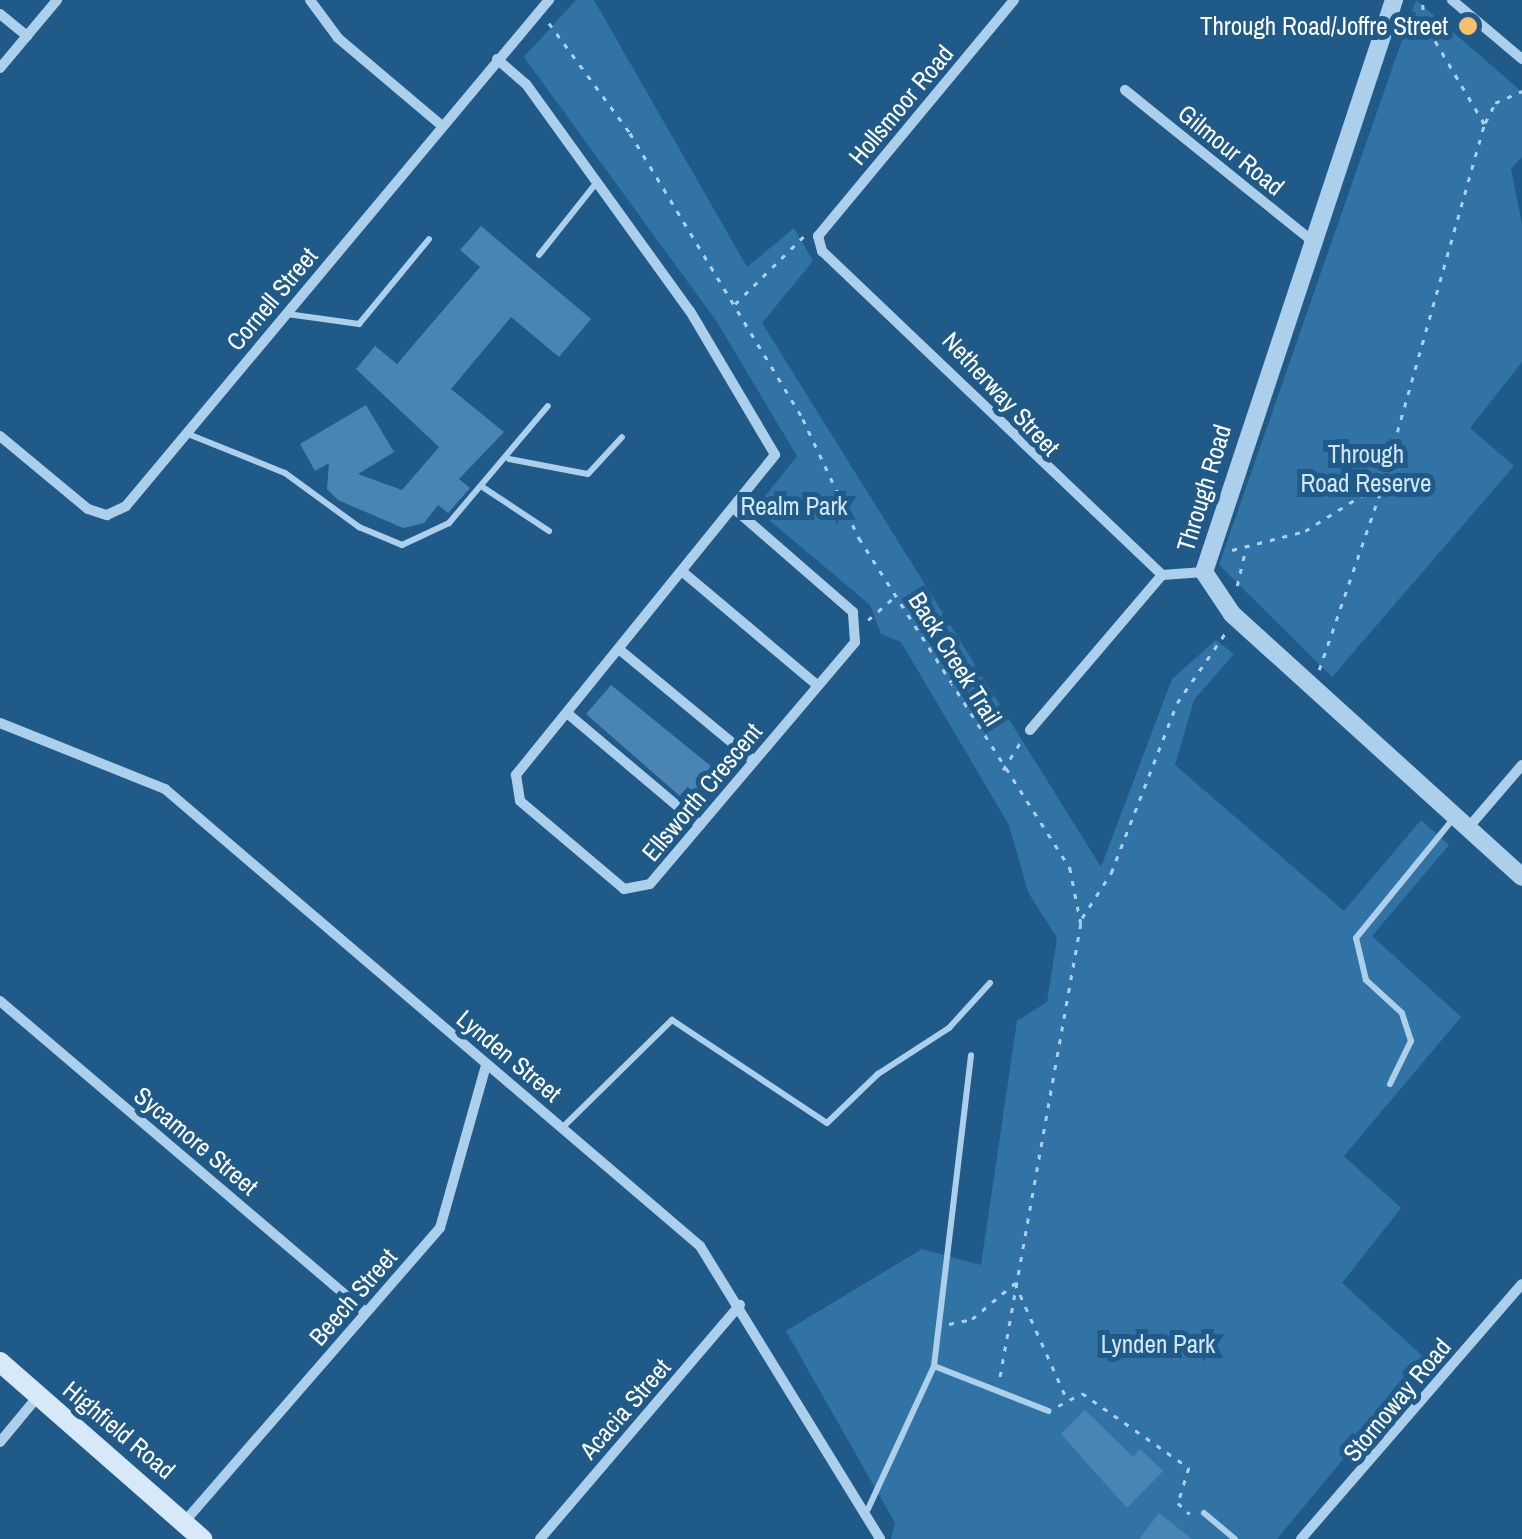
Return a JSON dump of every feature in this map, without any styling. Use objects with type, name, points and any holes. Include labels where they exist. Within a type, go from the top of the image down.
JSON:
[{"type":"main road","name":"Highfield Road","points":[[0,1362],[186,1520],[202,1539]]},
{"type":"street","points":[[0,68],[57,0]]},
{"type":"street","points":[[310,0],[338,38],[442,126]]},
{"type":"street","name":"Cornell Street","points":[[0,436],[107,515],[126,506],[549,0]]},
{"type":"street","name":"Hollsmoor Road","points":[[821,231],[1014,0]]},
{"type":"street","name":"Through Road","points":[[1394,0],[1205,563],[1232,614],[1522,877]]},
{"type":"street","points":[[1452,0],[1522,59]]},
{"type":"street","points":[[0,14],[27,36]]},
{"type":"street","name":"Ellsworth Crescent","points":[[498,59],[598,181],[769,438],[772,470],[567,713],[514,788],[624,889],[650,884],[818,686],[859,627]]},
{"type":"street","name":"Gilmour Road","points":[[1125,90],[1312,241]]},
{"type":"street","name":"Netherway Street","points":[[821,231],[822,251],[910,326],[1072,498],[1162,575]]},
{"type":"street","points":[[736,511],[853,612],[859,627]]},
{"type":"street","points":[[1030,730],[1162,575],[1205,563]]},
{"type":"street","points":[[684,573],[818,686]]},
{"type":"street","points":[[620,650],[754,761]]},
{"type":"street","points":[[567,713],[700,825]]},
{"type":"street","name":"Lynden Street","points":[[0,723],[165,789],[700,1246],[868,1508],[880,1539]]},
{"type":"street","points":[[1462,823],[1522,766]]},
{"type":"street","name":"Sycamore Street","points":[[0,1001],[365,1312]]},
{"type":"street","name":"Beech Street","points":[[186,1520],[440,1228],[486,1065]]},
{"type":"street","name":"Stornoway Road","points":[[1301,1539],[1522,1284]]},
{"type":"street","name":"Acacia Street","points":[[540,1539],[740,1305]]},
{"type":"street","points":[[0,1442],[39,1395]]},
{"type":"lane","points":[[540,256],[598,181]]},
{"type":"lane","points":[[286,314],[358,324],[429,239]]},
{"type":"lane","points":[[186,433],[285,473],[359,528],[402,544],[449,523],[509,459],[548,406]]},
{"type":"lane","points":[[509,459],[588,474],[622,437]]},
{"type":"lane","points":[[484,488],[549,531]]},
{"type":"lane","points":[[1390,1084],[1410,1040],[1402,1013],[1361,969],[1356,938],[1462,823]]},
{"type":"lane","points":[[563,1127],[672,1020],[827,1123],[878,1074],[949,1028],[990,982]]},
{"type":"lane","points":[[868,1508],[934,1366],[971,1055]]},
{"type":"lane","points":[[934,1366],[1048,1411]]},
{"type":"lane","points":[[1204,1513],[1236,1539]]},
{"type":"path","points":[[1422,0],[1424,23],[1484,124]]},
{"type":"path","name":"Back Creek Trail","points":[[538,13],[630,134],[734,305],[896,596],[1002,770],[1070,868],[1080,921],[997,1390]]},
{"type":"path","points":[[1314,689],[1383,482],[1484,124],[1495,103],[1522,91]]},
{"type":"path","points":[[734,305],[821,231]]},
{"type":"path","points":[[1205,563],[1352,510],[1383,482]]},
{"type":"path","points":[[1080,921],[1112,873],[1178,703],[1220,650],[1232,614],[1245,548]]},
{"type":"path","points":[[859,627],[896,596]]},
{"type":"path","points":[[1002,770],[1030,730]]},
{"type":"path","points":[[938,1327],[972,1318],[1016,1283],[1068,1400]]},
{"type":"path","points":[[1048,1411],[1082,1393],[1108,1407],[1189,1468],[1178,1503],[1204,1513]]},
{"type":"green space","name":"Lynden Park","points":[[576,0],[594,0],[747,267],[794,228],[813,261],[762,323],[1101,867],[1172,679],[1216,640],[1234,654],[1194,700],[1175,765],[1344,911],[1421,820],[1449,845],[1372,936],[1461,1017],[1344,1156],[1401,1208],[1342,1283],[1426,1359],[1277,1539],[891,1539],[895,1523],[786,1331],[922,1249],[981,1265],[1017,1021],[1047,1002],[1057,938],[1028,892],[1009,825],[901,642],[881,634],[870,605],[762,514],[762,500],[797,456],[717,322],[524,57]]},
{"type":"green space","name":"Through Road Reserve","points":[[1416,0],[1522,92],[1522,157],[1511,169],[1522,224],[1522,362],[1470,428],[1514,466],[1332,677],[1219,565]]},
{"type":"building","points":[[481,226],[591,319],[559,357],[511,317],[451,389],[504,432],[459,479],[470,488],[448,513],[438,505],[424,523],[403,528],[338,500],[327,489],[329,463],[315,471],[300,444],[366,405],[394,452],[358,474],[402,490],[439,447],[356,369],[375,346],[397,364],[480,267],[460,250]]},
{"type":"building","points":[[611,685],[717,771],[689,804],[586,714]]},
{"type":"building","points":[[1085,1410],[1133,1457],[1140,1449],[1163,1471],[1127,1508],[1061,1434]]},
{"type":"building","points":[[1159,1513],[1192,1539],[1139,1539]]},
{"type":"place","name":"Through Road/Joffre Street","points":[[1468,26]]},
{"type":"park label","name":"Realm Park","points":[[794,506]]}]
